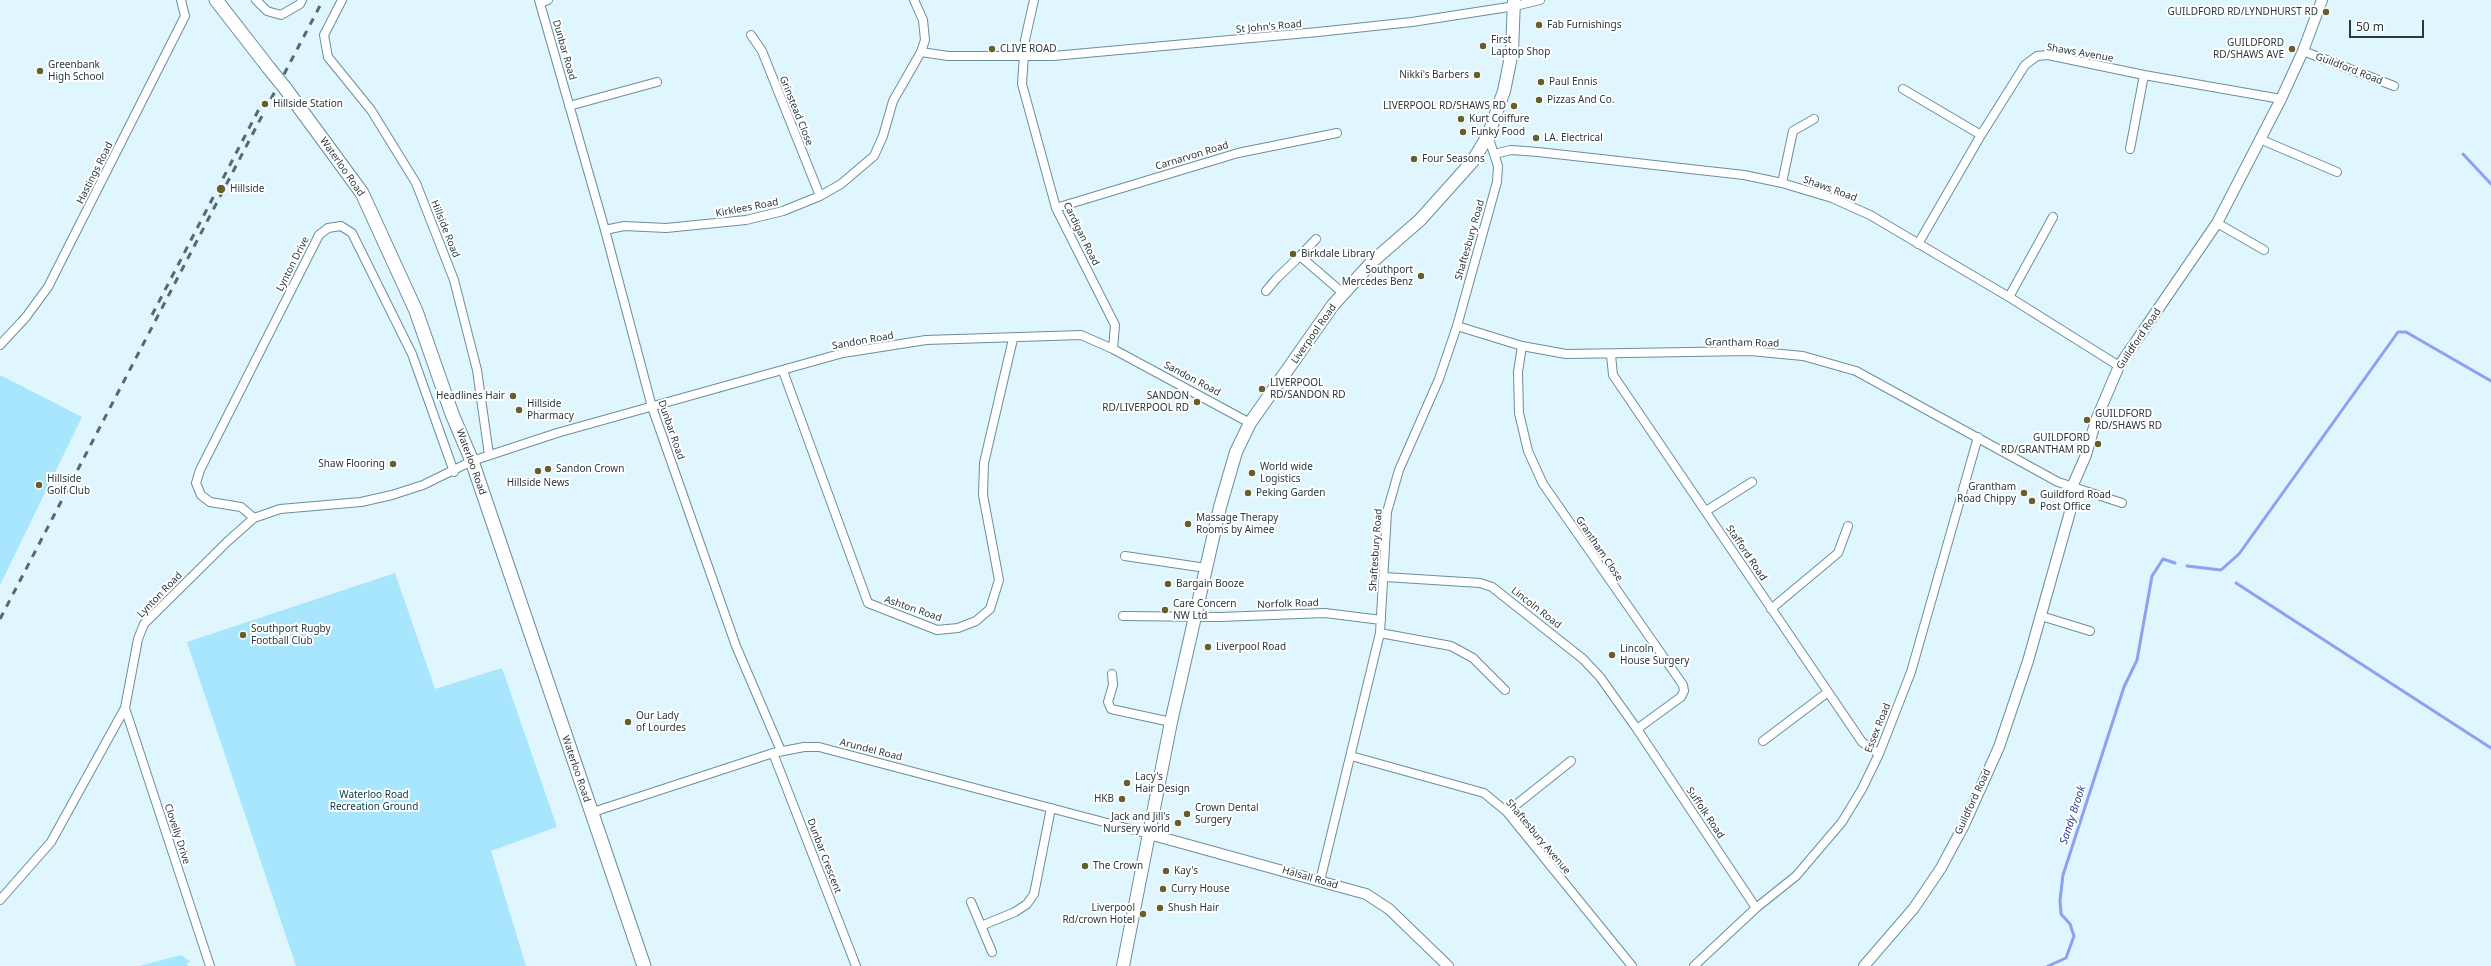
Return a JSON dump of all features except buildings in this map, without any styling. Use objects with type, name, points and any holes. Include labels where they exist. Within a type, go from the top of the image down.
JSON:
[{"type":"highway","name":"Waterloo Road","points":[[216,0],[285,88],[362,193],[416,311],[452,414],[472,461],[590,813],[644,966]]},
{"type":"main road","name":"Liverpool Road","points":[[1123,966],[1171,722],[1228,476],[1236,452],[1250,423],[1344,294],[1373,261],[1417,224],[1472,162],[1488,136],[1504,91],[1512,52],[1514,3]]},
{"type":"street","name":"Hastings Road","points":[[0,345],[26,317],[48,286],[185,16],[181,0]]},
{"type":"street","points":[[256,0],[267,12],[281,15],[300,4],[302,0]]},
{"type":"street","name":"Hillside Road","points":[[342,0],[324,35],[328,57],[371,110],[416,183],[454,280],[477,370],[489,455]]},
{"type":"street","points":[[914,0],[923,20],[925,40],[921,52],[948,56],[1024,56],[1034,0]]},
{"type":"street","name":"St John's Road","points":[[1024,56],[1053,56],[1318,32],[1540,0]]},
{"type":"street","name":"Guildford Road","points":[[1864,966],[1914,908],[1940,868],[1964,825],[1999,747],[2040,616],[2070,512],[2072,487],[2119,366],[2217,224],[2282,99],[2303,51],[2322,0]]},
{"type":"street","name":"Dunbar Road","points":[[542,1],[652,407],[736,646],[777,752]]},
{"type":"street","name":"Grinstead Close","points":[[752,35],[762,52],[820,196]]},
{"type":"street","name":"Guildford Road","points":[[2303,51],[2394,86]]},
{"type":"street","name":"Kirklees Road","points":[[605,230],[624,226],[666,228],[746,220],[783,212],[820,196],[841,184],[874,156],[883,136],[893,101],[921,52]]},
{"type":"street","name":"Shaws Avenue","points":[[1918,244],[1981,135],[2025,65],[2037,56],[2048,55],[2144,75],[2282,99]]},
{"type":"street","name":"Cardigan Road","points":[[1024,56],[1022,84],[1056,208],[1115,325],[1113,348]]},
{"type":"street","points":[[2130,149],[2144,75]]},
{"type":"street","points":[[570,106],[657,82]]},
{"type":"street","points":[[1903,89],[1981,135]]},
{"type":"street","points":[[1782,183],[1793,131],[1814,120]]},
{"type":"street","name":"Carnarvon Road","points":[[1056,208],[1238,153],[1337,132]]},
{"type":"street","name":"Shaftesbury Road","points":[[1320,881],[1380,633],[1385,577],[1387,512],[1400,470],[1439,379],[1457,326],[1497,182],[1498,166],[1488,136]]},
{"type":"street","points":[[2262,140],[2337,172]]},
{"type":"street","name":"Shaws Road","points":[[1494,154],[1511,150],[1538,152],[1744,175],[1782,183],[1832,198],[1870,215],[2009,297],[2119,366]]},
{"type":"street","points":[[2009,297],[2053,217]]},
{"type":"street","points":[[2217,224],[2264,250]]},
{"type":"street","name":"Lynton Drive","points":[[254,518],[241,507],[210,502],[201,495],[196,483],[200,470],[319,235],[328,228],[341,226],[352,233],[412,354],[454,472]]},
{"type":"street","points":[[1266,291],[1276,278],[1316,239]]},
{"type":"street","points":[[1300,256],[1344,294]]},
{"type":"street","name":"Grantham Road","points":[[1457,326],[1522,346],[1566,354],[1611,355],[1750,351],[1803,356],[1856,371],[2058,482],[2072,487]]},
{"type":"street","name":"Sandon Road","points":[[472,461],[652,407],[843,353],[926,340],[1081,335],[1113,348],[1250,423]]},
{"type":"street","name":"Ashton Road","points":[[783,371],[868,603],[937,630],[958,628],[976,621],[990,608],[999,580],[984,494],[984,463],[1013,338]]},
{"type":"street","name":"Grantham Close","points":[[1522,346],[1518,372],[1519,413],[1528,451],[1543,484],[1683,685],[1684,691],[1681,697],[1637,729]]},
{"type":"street","name":"Stafford Road","points":[[1611,355],[1613,375],[1862,742],[1879,754]]},
{"type":"street","name":"Essex Road","points":[[1694,966],[1756,908],[1796,876],[1842,822],[1879,754],[1911,672],[1978,437]]},
{"type":"street","name":"Lynton Road","points":[[0,900],[51,842],[125,708],[138,639],[144,624],[228,541],[254,518],[280,509],[361,502],[392,495],[423,485],[454,472],[472,461]]},
{"type":"street","points":[[1706,511],[1752,482]]},
{"type":"street","points":[[2072,487],[2122,503]]},
{"type":"street","points":[[1771,608],[1838,553],[1848,526]]},
{"type":"street","points":[[1125,556],[1206,568]]},
{"type":"street","name":"Lincoln Road","points":[[1385,577],[1480,583],[1492,587],[1583,659],[1600,677],[1637,729]]},
{"type":"street","name":"Norfolk Road","points":[[1123,616],[1195,617],[1325,613],[1382,620]]},
{"type":"street","points":[[2040,616],[2090,631]]},
{"type":"street","points":[[1380,633],[1451,646],[1473,658],[1505,690]]},
{"type":"street","points":[[1112,674],[1113,685],[1108,702],[1110,709],[1171,722]]},
{"type":"street","points":[[1763,741],[1828,692]]},
{"type":"street","name":"Clovelly Drive","points":[[125,708],[210,966]]},
{"type":"street","name":"Suffolk Road","points":[[1637,729],[1756,908]]},
{"type":"street","name":"Arundel Road","points":[[590,813],[777,752],[804,747],[819,747],[1149,834]]},
{"type":"street","name":"Dunbar Crescent","points":[[777,752],[856,966]]},
{"type":"street","name":"Shaftesbury Avenue","points":[[1351,756],[1484,793],[1507,812],[1632,966]]},
{"type":"street","points":[[1507,812],[1571,761]]},
{"type":"street","points":[[981,926],[1016,912],[1027,904],[1034,894],[1051,808]]},
{"type":"street","name":"Halsall Road","points":[[1149,834],[1366,894],[1388,909],[1448,966]]},
{"type":"street","points":[[971,902],[992,952]]},
{"type":"green space","name":"Hillside Golf Club","points":[[0,375],[82,417],[0,585]]},
{"type":"green space","name":"Waterloo Road Recreation Ground","points":[[395,573],[435,689],[502,668],[557,827],[491,851],[526,966],[296,966],[187,642]]},
{"type":"green space","points":[[181,955],[191,962],[187,963],[188,966],[139,966]]},
{"type":"waterway","points":[[2463,154],[2491,184]]},
{"type":"waterway","points":[[2187,566],[2221,570],[2239,554],[2398,332],[2406,332],[2491,381]]},
{"type":"waterway","name":"Sandy Brook","points":[[2048,966],[2066,958],[2074,936],[2070,924],[2061,914],[2060,900],[2063,875],[2124,687],[2137,660],[2152,576],[2163,559],[2175,563]]},
{"type":"waterway","points":[[2236,583],[2491,748]]},
{"type":"railway","points":[[271,99],[323,0]]},
{"type":"railway","points":[[152,315],[259,109]]},
{"type":"railway","points":[[0,619],[263,114]]},
{"type":"place","name":"GUILDFORD RD/LYNDHURST RD","points":[[2326,12]]},
{"type":"place","name":"Fab Furnishings","points":[[1539,25]]},
{"type":"place","name":"First Laptop Shop","points":[[1483,46]]},
{"type":"place","name":"CLIVE ROAD","points":[[992,49]]},
{"type":"place","name":"GUILDFORD RD/SHAWS AVE","points":[[2292,49]]},
{"type":"place","name":"Greenbank High School","points":[[40,71]]},
{"type":"place","name":"Nikki's Barbers","points":[[1477,75]]},
{"type":"place","name":"Paul Ennis","points":[[1541,82]]},
{"type":"place","name":"Pizzas And Co.","points":[[1539,100]]},
{"type":"place","name":"Hillside Station","points":[[265,104]]},
{"type":"place","name":"LIVERPOOL RD/SHAWS RD","points":[[1514,106]]},
{"type":"place","name":"Kurt Coiffure","points":[[1461,119]]},
{"type":"place","name":"Funky Food","points":[[1463,132]]},
{"type":"place","name":"LA. Electrical","points":[[1536,138]]},
{"type":"place","name":"Four Seasons","points":[[1414,159]]},
{"type":"place","name":"Hillside","points":[[221,189]]},
{"type":"place","name":"Birkdale Library","points":[[1293,254]]},
{"type":"place","name":"Southport Mercedes Benz","points":[[1421,276]]},
{"type":"place","name":"LIVERPOOL RD/SANDON RD","points":[[1262,389]]},
{"type":"place","name":"Headlines Hair","points":[[513,396]]},
{"type":"place","name":"SANDON RD/LIVERPOOL RD","points":[[1197,402]]},
{"type":"place","name":"Hillside Pharmacy","points":[[519,410]]},
{"type":"place","name":"GUILDFORD RD/SHAWS RD","points":[[2087,420]]},
{"type":"place","name":"GUILDFORD RD/GRANTHAM RD","points":[[2098,444]]},
{"type":"place","name":"Shaw Flooring","points":[[393,464]]},
{"type":"place","name":"Sandon Crown","points":[[548,469]]},
{"type":"place","name":"Hillside News","points":[[538,471]]},
{"type":"place","name":"World wide Logistics","points":[[1252,473]]},
{"type":"place","name":"Hillside Golf Club","points":[[39,485]]},
{"type":"place","name":"Peking Garden","points":[[1248,493]]},
{"type":"place","name":"Grantham Road Chippy","points":[[2024,493]]},
{"type":"place","name":"Guildford Road Post Office","points":[[2032,501]]},
{"type":"place","name":"Massage Therapy Rooms by Aimee","points":[[1188,524]]},
{"type":"place","name":"Bargain Booze","points":[[1168,584]]},
{"type":"place","name":"Care Concern NW Ltd","points":[[1165,610]]},
{"type":"place","name":"Southport Rugby Football Club","points":[[243,635]]},
{"type":"place","name":"Liverpool Road","points":[[1208,647]]},
{"type":"place","name":"Lincoln House Surgery","points":[[1612,655]]},
{"type":"place","name":"Our Lady of Lourdes","points":[[628,722]]},
{"type":"place","name":"Lacy's Hair Design","points":[[1127,783]]},
{"type":"place","name":"HKB","points":[[1122,799]]},
{"type":"place","name":"Crown Dental Surgery","points":[[1187,814]]},
{"type":"place","name":"Jack and Jill's Nursery world","points":[[1178,823]]},
{"type":"place","name":"The Crown","points":[[1085,866]]},
{"type":"place","name":"Kay's","points":[[1166,871]]},
{"type":"place","name":"Curry House","points":[[1163,889]]},
{"type":"place","name":"Shush Hair","points":[[1160,908]]},
{"type":"place","name":"Liverpool Rd/crown Hotel","points":[[1143,914]]}]
